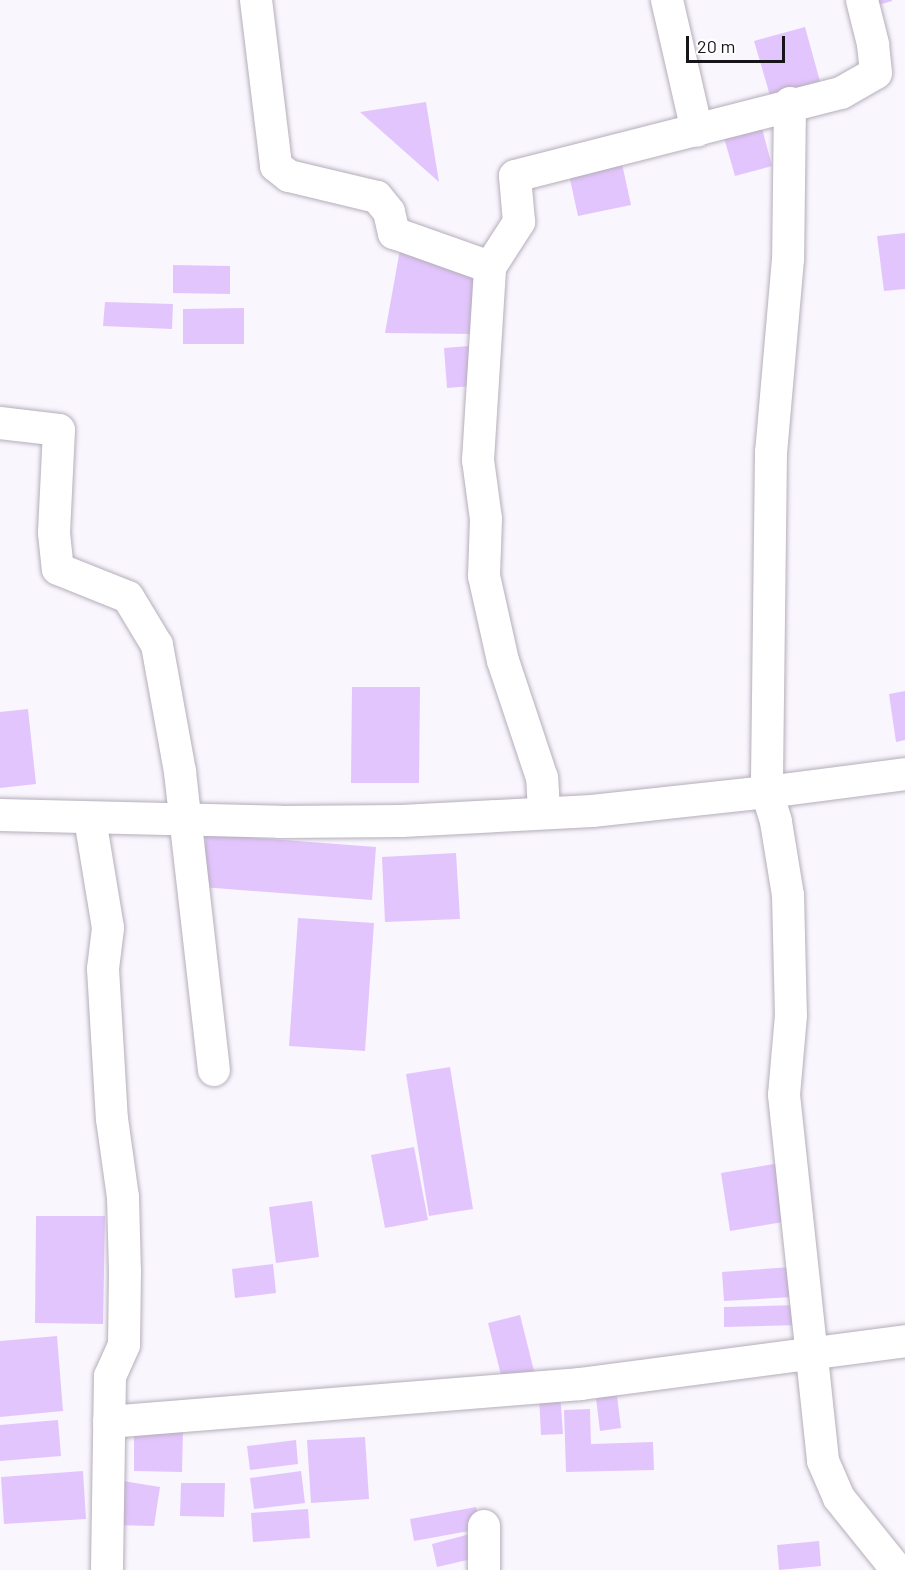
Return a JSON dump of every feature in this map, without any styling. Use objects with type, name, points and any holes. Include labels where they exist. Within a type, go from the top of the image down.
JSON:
[{"type":"street","points":[[256,0],[276,166],[289,176],[378,197],[389,212],[394,233],[490,267]]},
{"type":"street","points":[[668,0],[697,131]]},
{"type":"street","points":[[544,812],[542,778],[502,661],[484,576],[486,519],[478,460],[490,267],[519,222],[515,176],[636,142],[697,131],[790,103],[841,93],[876,73],[873,44],[862,0]]},
{"type":"street","points":[[790,103],[788,259],[771,452],[767,792],[776,822],[788,895],[791,1015],[784,1095],[823,1461],[839,1498],[897,1570]]},
{"type":"street","points":[[0,423],[59,430],[54,533],[58,569],[128,597],[157,645],[185,820],[214,1070]]},
{"type":"street","points":[[0,815],[90,819],[402,821],[603,810],[905,774]]},
{"type":"street","points":[[90,819],[108,928],[104,979],[125,1262],[124,1345],[110,1376],[107,1570]]},
{"type":"street","points":[[109,1422],[580,1384],[905,1341]]},
{"type":"street","points":[[484,1526],[484,1570]]},
{"type":"building","points":[[869,0],[892,0],[892,1],[871,7]]},
{"type":"building","points":[[805,27],[821,85],[771,99],[754,41]]},
{"type":"building","points":[[426,102],[439,182],[360,112]]},
{"type":"building","points":[[758,113],[772,166],[735,176],[720,124]]},
{"type":"building","points":[[621,159],[631,205],[578,216],[568,170]]},
{"type":"building","points":[[905,233],[905,289],[884,291],[877,236]]},
{"type":"building","points":[[401,244],[474,264],[475,334],[385,333]]},
{"type":"building","points":[[173,265],[230,266],[230,294],[173,293]]},
{"type":"building","points":[[105,302],[173,304],[172,329],[103,326]]},
{"type":"building","points":[[244,308],[244,344],[183,344],[183,309]]},
{"type":"building","points":[[469,346],[472,386],[447,388],[444,348]]},
{"type":"building","points":[[352,687],[420,687],[419,783],[351,783]]},
{"type":"building","points":[[905,691],[905,740],[896,742],[889,694]]},
{"type":"building","points":[[28,709],[36,784],[0,788],[0,712]]},
{"type":"building","points":[[206,834],[376,847],[372,900],[202,887]]},
{"type":"building","points":[[456,853],[460,919],[385,922],[382,857]]},
{"type":"building","points":[[298,918],[374,923],[365,1051],[289,1046]]},
{"type":"building","points":[[450,1067],[473,1209],[429,1216],[406,1074]]},
{"type":"building","points":[[414,1147],[428,1220],[385,1228],[371,1155]]},
{"type":"building","points":[[780,1163],[789,1221],[730,1231],[721,1173]]},
{"type":"building","points":[[312,1201],[319,1257],[276,1263],[269,1207]]},
{"type":"building","points":[[36,1216],[105,1216],[103,1324],[35,1323]]},
{"type":"building","points":[[273,1264],[276,1293],[235,1298],[232,1269]]},
{"type":"building","points":[[791,1267],[793,1297],[724,1301],[722,1272]]},
{"type":"building","points":[[799,1305],[800,1325],[724,1327],[724,1307]]},
{"type":"building","points":[[520,1315],[535,1375],[503,1383],[488,1323]]},
{"type":"building","points":[[57,1336],[63,1411],[0,1417],[0,1341]]},
{"type":"building","points":[[616,1388],[621,1428],[600,1431],[595,1390]]},
{"type":"building","points":[[560,1393],[563,1434],[541,1435],[539,1395]]},
{"type":"building","points":[[590,1409],[591,1444],[653,1442],[654,1470],[566,1472],[564,1410]]},
{"type":"building","points":[[58,1420],[61,1456],[0,1461],[0,1425]]},
{"type":"building","points":[[134,1431],[183,1432],[182,1472],[134,1471]]},
{"type":"building","points":[[365,1437],[369,1499],[311,1503],[307,1440]]},
{"type":"building","points":[[296,1440],[298,1464],[250,1470],[247,1446]]},
{"type":"building","points":[[83,1471],[86,1519],[4,1524],[1,1477]]},
{"type":"building","points":[[301,1471],[305,1503],[254,1509],[250,1478]]},
{"type":"building","points":[[123,1481],[160,1487],[154,1526],[115,1525]]},
{"type":"building","points":[[181,1483],[225,1483],[224,1517],[180,1516]]},
{"type":"building","points":[[476,1507],[480,1529],[414,1541],[410,1519]]},
{"type":"building","points":[[308,1509],[310,1538],[253,1542],[251,1513]]},
{"type":"building","points":[[470,1534],[476,1558],[437,1567],[432,1544]]},
{"type":"building","points":[[819,1541],[821,1566],[779,1570],[777,1545]]}]
